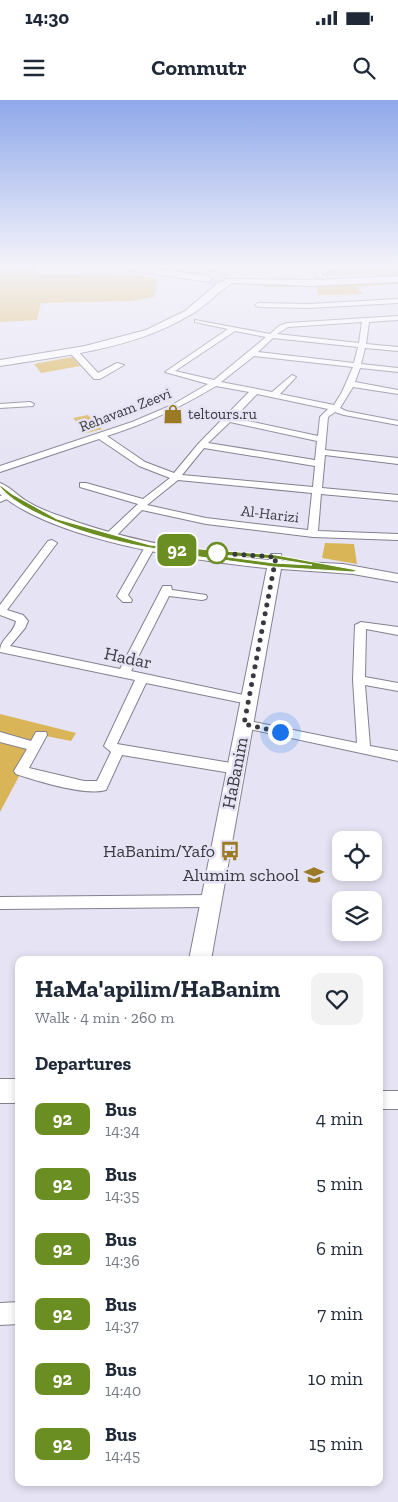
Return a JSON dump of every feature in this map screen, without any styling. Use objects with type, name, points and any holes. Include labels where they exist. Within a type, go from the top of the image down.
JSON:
[{"type":"street","points":[[0,358],[79,345],[140,329]]},
{"type":"street","points":[[0,363],[73,352],[133,337],[147,329]]},
{"type":"street","points":[[232,329],[168,372],[329,406],[344,413],[398,423]]},
{"type":"street","points":[[235,329],[271,336],[398,349]]},
{"type":"street","name":"Rehavam Zeevi","points":[[0,469],[135,424],[175,407],[214,383],[281,329]]},
{"type":"street","points":[[313,534],[324,417],[340,404],[350,384],[363,345],[365,329]]},
{"type":"street","points":[[73,352],[97,377],[120,365]]},
{"type":"street","points":[[252,354],[398,370]]},
{"type":"street","points":[[274,395],[292,377]]},
{"type":"street","points":[[350,384],[398,392]]},
{"type":"street","points":[[109,536],[176,477],[202,445],[255,391]]},
{"type":"street","points":[[0,406],[30,404]]},
{"type":"street","points":[[229,418],[323,440]]},
{"type":"street","points":[[99,435],[142,464],[176,477],[398,498]]},
{"type":"street","points":[[202,445],[321,464]]},
{"type":"street","points":[[322,452],[398,461]]},
{"type":"street","name":"Al-Harizi","points":[[83,485],[143,505],[206,521],[313,534],[398,537]]},
{"type":"street","points":[[3,494],[55,520],[156,548],[226,560],[275,561],[353,570],[398,578]]},
{"type":"street","points":[[2,648],[21,626],[22,621],[19,617],[0,612],[52,543]]},
{"type":"street","points":[[127,600],[122,596],[156,548]]},
{"type":"street","name":"HaBanim","points":[[201,956],[275,561]]},
{"type":"street","points":[[123,674],[166,590],[202,597]]},
{"type":"street","points":[[364,749],[359,680],[361,625],[398,631]]},
{"type":"street","name":"Hadar","points":[[2,648],[248,700]]},
{"type":"street","points":[[0,737],[38,740],[21,771],[84,786],[101,786],[111,766],[114,748],[142,679]]},
{"type":"street","points":[[359,680],[398,687]]},
{"type":"street","points":[[244,724],[398,756]]},
{"type":"street","points":[[114,748],[237,769]]},
{"type":"street","points":[[0,903],[211,901]]},
{"type":"street","points":[[0,1092],[15,1091]]},
{"type":"street","points":[[383,1100],[398,1100]]},
{"type":"street","points":[[0,1314],[15,1313]]},
{"type":"shaded area","points":[[72,357],[80,366],[41,373],[34,364]]},
{"type":"shaded area","points":[[88,415],[102,429],[87,433],[73,418]]},
{"type":"shaded area","points":[[325,543],[354,544],[357,564],[322,558]]},
{"type":"shaded area","points":[[0,714],[76,733],[71,741],[41,735],[0,812]]},
{"type":"bus line","name":"92","points":[[0,487],[9,496],[55,520],[126,542],[162,550],[276,557],[353,570],[274,565],[178,552]]},
{"type":"place","name":"teltours.ru","points":[[173,414]]},
{"type":"place","name":"HaBanim/Yafo","points":[[230,851]]},
{"type":"place","name":"Alumim school","points":[[314,875]]},
{"type":"route","points":[[217,553],[276,557],[244,724],[280,732]]}]
